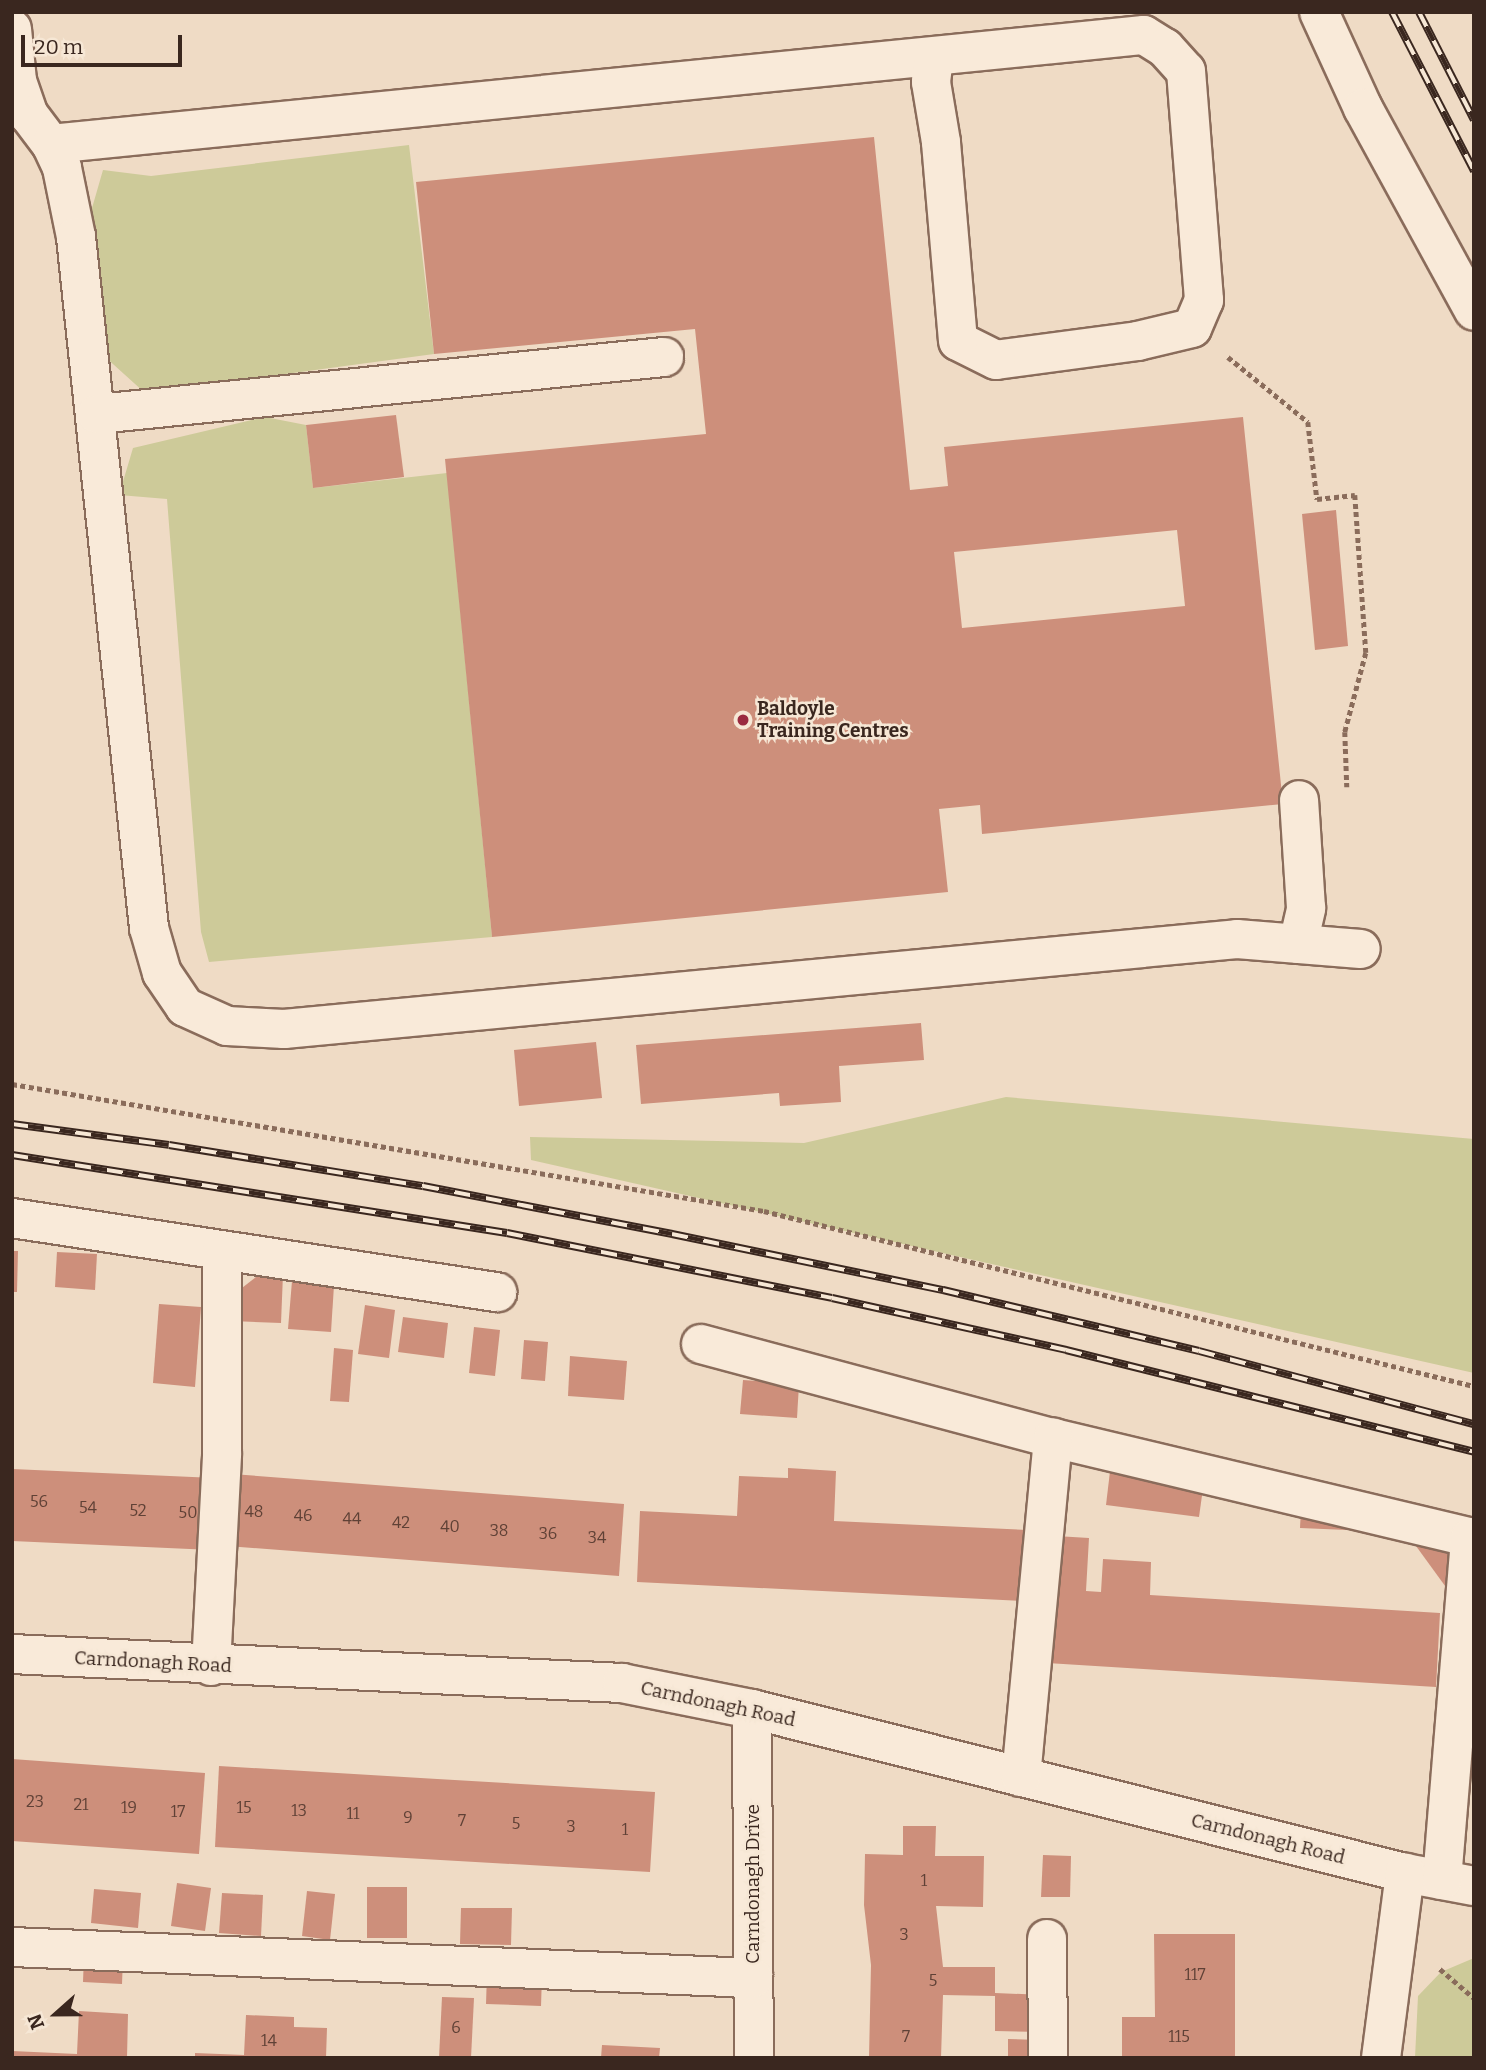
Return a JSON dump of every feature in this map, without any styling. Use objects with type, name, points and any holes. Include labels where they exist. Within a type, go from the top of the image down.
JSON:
[{"type":"street","points":[[1319,12],[1363,108],[1474,311]]},
{"type":"street","points":[[12,29],[17,81],[29,115],[51,144],[62,168],[76,237],[97,414],[149,928],[162,973],[185,1007],[227,1026],[284,1029],[1237,939],[1361,949]]},
{"type":"street","points":[[51,144],[1144,35],[1172,56],[1186,71],[1205,300],[1192,328],[1138,341],[996,360],[957,341],[941,142],[931,82],[934,57]]},
{"type":"street","points":[[97,414],[664,357]]},
{"type":"street","points":[[1298,944],[1306,908],[1299,800]]},
{"type":"street","points":[[12,1218],[498,1292]]},
{"type":"street","points":[[211,1666],[222,1453],[222,1251]]},
{"type":"street","points":[[701,1344],[1054,1438],[1472,1538],[1458,1883]]},
{"type":"street","points":[[1021,1777],[1054,1438]]},
{"type":"street","name":"Carndonagh Road","points":[[12,1654],[211,1666],[622,1684],[752,1709],[1405,1873],[1458,1883]]},
{"type":"street","name":"Carndonagh Drive","points":[[752,1709],[754,2058]]},
{"type":"street","points":[[1381,2058],[1405,1873]]},
{"type":"street","points":[[1047,1939],[1048,2058]]},
{"type":"street","points":[[12,1947],[753,1978]]},
{"type":"path","points":[[1192,328],[1308,422],[1317,499],[1354,495],[1366,653],[1345,732],[1347,796],[1299,800]]},
{"type":"path","points":[[12,1084],[764,1212],[1474,1386]]},
{"type":"shaded area","points":[[409,145],[434,354],[145,393],[103,355],[90,215],[103,170],[151,176]]},
{"type":"shaded area","points":[[265,417],[306,425],[313,488],[447,473],[492,937],[209,962],[201,932],[167,499],[119,495],[133,448]]},
{"type":"shaded area","points":[[1006,1097],[1474,1139],[1474,1373],[531,1160],[530,1137],[804,1143]]},
{"type":"shaded area","points":[[1474,1958],[1474,2058],[1415,2058],[1418,1996],[1441,1972]]},
{"type":"building","points":[[874,137],[910,490],[948,486],[944,447],[1243,417],[1283,804],[982,834],[980,805],[939,809],[948,892],[492,937],[445,459],[706,434],[695,329],[434,354],[416,182]],"holes":[[[1177,530],[1185,606],[962,628],[954,552]]]},
{"type":"building","points":[[396,415],[404,477],[313,488],[306,425]]},
{"type":"building","points":[[1336,510],[1348,646],[1315,650],[1302,514]]},
{"type":"building","points":[[921,1023],[924,1060],[839,1066],[841,1102],[780,1106],[779,1093],[641,1104],[636,1045]]},
{"type":"building","points":[[596,1042],[602,1098],[519,1106],[514,1050]]},
{"type":"building","points":[[12,1251],[18,1251],[17,1292],[12,1292]]},
{"type":"building","points":[[57,1252],[97,1254],[95,1290],[55,1287]]},
{"type":"building","points":[[261,1273],[283,1274],[281,1323],[232,1321],[233,1295]]},
{"type":"building","points":[[292,1281],[334,1285],[331,1332],[288,1329]]},
{"type":"building","points":[[159,1304],[201,1307],[195,1387],[153,1383]]},
{"type":"building","points":[[365,1305],[395,1310],[389,1358],[358,1354]]},
{"type":"building","points":[[403,1317],[448,1323],[444,1358],[398,1352]]},
{"type":"building","points":[[474,1327],[500,1330],[495,1376],[469,1373]]},
{"type":"building","points":[[524,1340],[548,1342],[545,1381],[521,1379]]},
{"type":"building","points":[[334,1348],[353,1350],[349,1402],[330,1401]]},
{"type":"building","points":[[570,1356],[627,1361],[624,1400],[568,1396]]},
{"type":"building","points":[[743,1380],[799,1384],[797,1418],[740,1414]]},
{"type":"building","points":[[1111,1463],[1205,1474],[1199,1517],[1106,1505]]},
{"type":"building","points":[[788,1468],[836,1471],[834,1521],[1028,1530],[1025,1601],[637,1582],[640,1511],[737,1516],[739,1476],[788,1478]]},
{"type":"building","points":[[12,1469],[215,1478],[212,1550],[12,1541]]},
{"type":"building","points":[[232,1474],[624,1504],[619,1576],[227,1546]]},
{"type":"building","points":[[1301,1509],[1348,1512],[1347,1530],[1300,1528]]},
{"type":"building","points":[[1433,1534],[1465,1578],[1448,1590],[1416,1546]]},
{"type":"building","points":[[1056,1536],[1089,1538],[1086,1591],[1101,1592],[1103,1559],[1151,1562],[1150,1595],[1440,1613],[1436,1687],[1047,1663]]},
{"type":"building","points":[[12,1759],[205,1773],[199,1854],[12,1841]]},
{"type":"building","points":[[219,1766],[655,1792],[650,1872],[215,1847]]},
{"type":"building","points":[[903,1826],[936,1826],[935,1856],[984,1856],[983,1907],[936,1906],[943,1967],[995,1967],[995,1993],[1044,1995],[1043,2032],[995,2031],[995,1996],[943,1995],[941,2058],[869,2058],[871,1965],[864,1905],[865,1854],[903,1855]]},
{"type":"building","points":[[1043,1855],[1071,1856],[1070,1897],[1041,1897]]},
{"type":"building","points":[[177,1883],[211,1888],[205,1931],[171,1926]]},
{"type":"building","points":[[367,1887],[407,1887],[407,1938],[367,1938]]},
{"type":"building","points":[[94,1889],[141,1893],[138,1928],[91,1923]]},
{"type":"building","points":[[307,1891],[335,1894],[330,1940],[302,1936]]},
{"type":"building","points":[[222,1893],[263,1895],[261,1936],[219,1933]]},
{"type":"building","points":[[461,1908],[512,1908],[511,1945],[460,1944]]},
{"type":"building","points":[[1154,1934],[1235,1934],[1235,2058],[1122,2058],[1122,2017],[1155,2017]]},
{"type":"building","points":[[84,1955],[123,1957],[122,1984],[83,1982]]},
{"type":"building","points":[[487,1974],[542,1976],[541,2006],[486,2004]]},
{"type":"building","points":[[442,1997],[474,1998],[471,2058],[439,2058]]},
{"type":"building","points":[[79,2011],[128,2014],[127,2058],[12,2058],[12,2051],[77,2054]]},
{"type":"building","points":[[246,2015],[294,2017],[294,2027],[327,2028],[326,2058],[195,2058],[195,2053],[244,2055]]},
{"type":"building","points":[[1008,2039],[1040,2040],[1040,2058],[1008,2058]]},
{"type":"building","points":[[602,2045],[660,2048],[659,2058],[601,2058]]},
{"type":"railway","points":[[1392,12],[1474,171]]},
{"type":"railway","points":[[1419,12],[1474,120]]},
{"type":"railway","points":[[12,1124],[169,1145],[423,1186],[672,1234],[943,1290],[1199,1351],[1474,1424]]},
{"type":"railway","points":[[12,1155],[507,1233],[832,1298],[1066,1350],[1474,1452]]},
{"type":"place","name":"Baldoyle Training Centres","points":[[743,720]]}]
